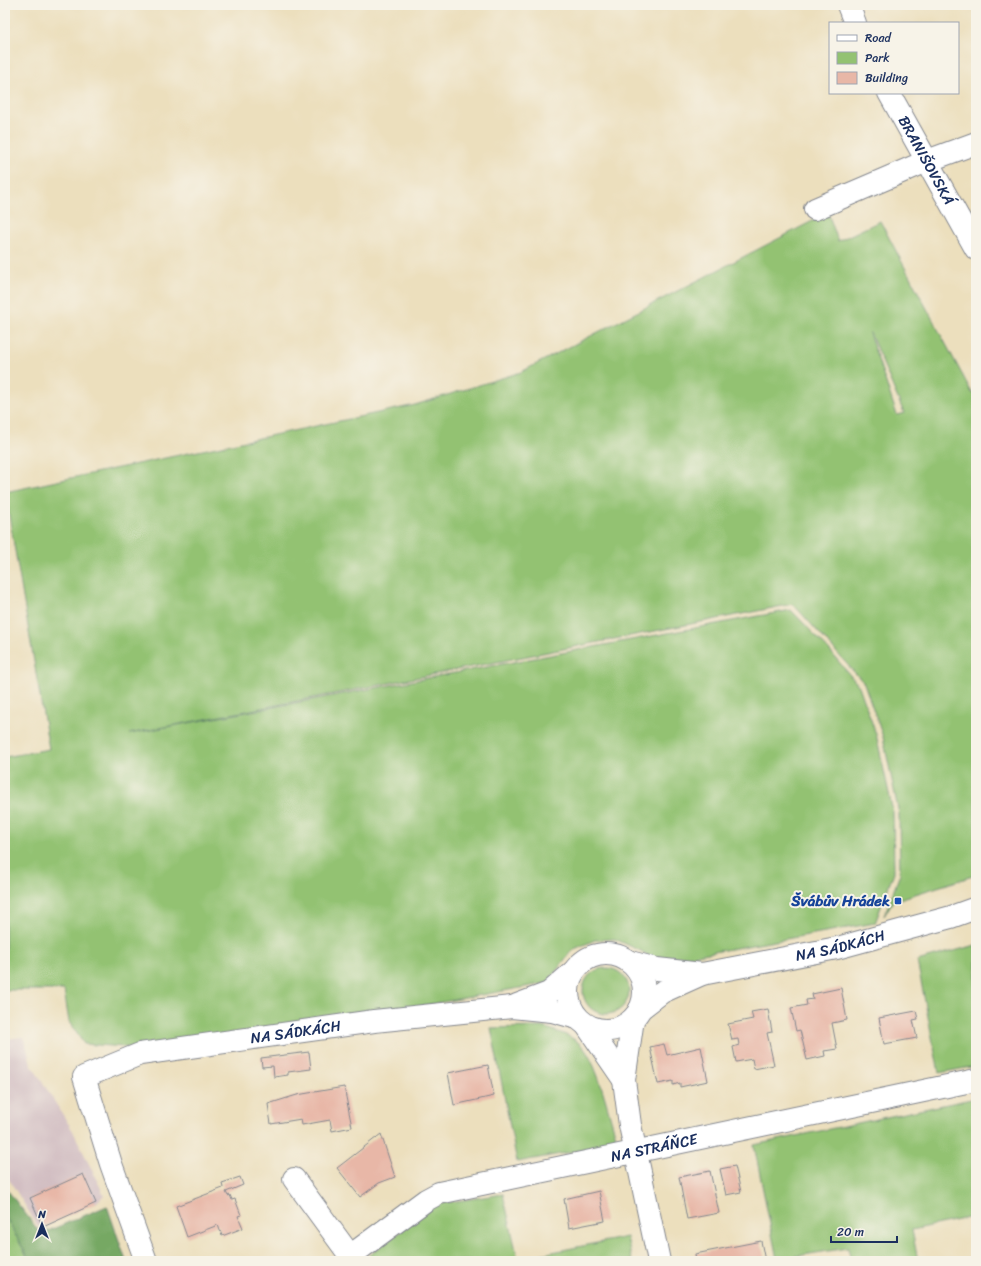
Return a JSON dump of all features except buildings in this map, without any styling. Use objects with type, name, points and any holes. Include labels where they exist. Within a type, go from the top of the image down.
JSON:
[{"type":"street","points":[[848,5],[856,22]]},
{"type":"street","name":"BRANIŠOVSKÁ","points":[[890,94],[976,249]]},
{"type":"street","points":[[815,209],[927,161],[976,143]]},
{"type":"street","name":"NA SÁDKÁCH","points":[[637,1014],[662,992],[702,974],[837,948],[951,917],[976,908]]},
{"type":"street","points":[[624,1080],[582,1022],[570,1008],[567,997],[568,983],[573,972],[582,962],[593,956],[606,953],[619,956],[630,962],[639,972],[644,983],[644,997],[637,1014],[624,1080],[636,1151],[659,1261]]},
{"type":"street","name":"NA SÁDKÁCH","points":[[630,962],[657,969],[702,974]]},
{"type":"street","name":"NA SÁDKÁCH","points":[[512,1007],[549,993],[573,972]]},
{"type":"street","name":"NA SÁDKÁCH","points":[[146,1261],[111,1164],[84,1077],[140,1054],[374,1021],[512,1007],[552,1011],[582,1022]]},
{"type":"street","points":[[582,1022],[610,1031],[623,1027],[637,1014]]},
{"type":"street","name":"NA STRÁŇCE","points":[[352,1259],[426,1200],[439,1193],[976,1080]]},
{"type":"street","points":[[294,1180],[352,1259]]},
{"type":"shaded area","points":[[24,1037],[31,1064],[73,1131],[104,1195],[96,1203],[39,1228],[5,1173],[5,1039]]},
{"type":"green space","points":[[828,213],[838,241],[880,221],[972,393],[976,394],[976,875],[893,901],[884,916],[900,874],[899,814],[883,737],[864,683],[793,604],[129,734],[791,610],[829,650],[859,686],[876,734],[893,812],[894,872],[875,923],[658,962],[641,951],[615,939],[595,940],[572,950],[547,983],[366,1016],[137,1048],[84,1044],[69,1022],[64,990],[5,990],[5,757],[49,749],[5,492],[415,405],[521,372]],"holes":[[[870,333],[904,413],[897,415]]]},
{"type":"green space","points":[[976,945],[976,1066],[939,1073],[917,961]]},
{"type":"green space","points":[[602,968],[610,968],[619,972],[625,978],[629,991],[625,1004],[619,1010],[610,1014],[602,1014],[593,1010],[587,1004],[583,995],[583,987],[587,978],[593,972]]},
{"type":"green space","points":[[542,1027],[570,1037],[583,1047],[594,1066],[616,1136],[609,1145],[517,1162],[491,1028]]},
{"type":"green space","points":[[976,1098],[976,1216],[912,1230],[918,1261],[851,1261],[848,1248],[777,1259],[754,1145]]},
{"type":"green space","points":[[5,1187],[41,1234],[107,1206],[126,1261],[30,1261],[5,1216]]},
{"type":"green space","points":[[503,1194],[518,1259],[627,1237],[632,1261],[367,1261],[367,1257],[437,1204]]},
{"type":"green space","points":[[5,1216],[30,1261],[5,1261]]},
{"type":"place","name":"Švábův Hrádek","points":[[898,901]]}]
